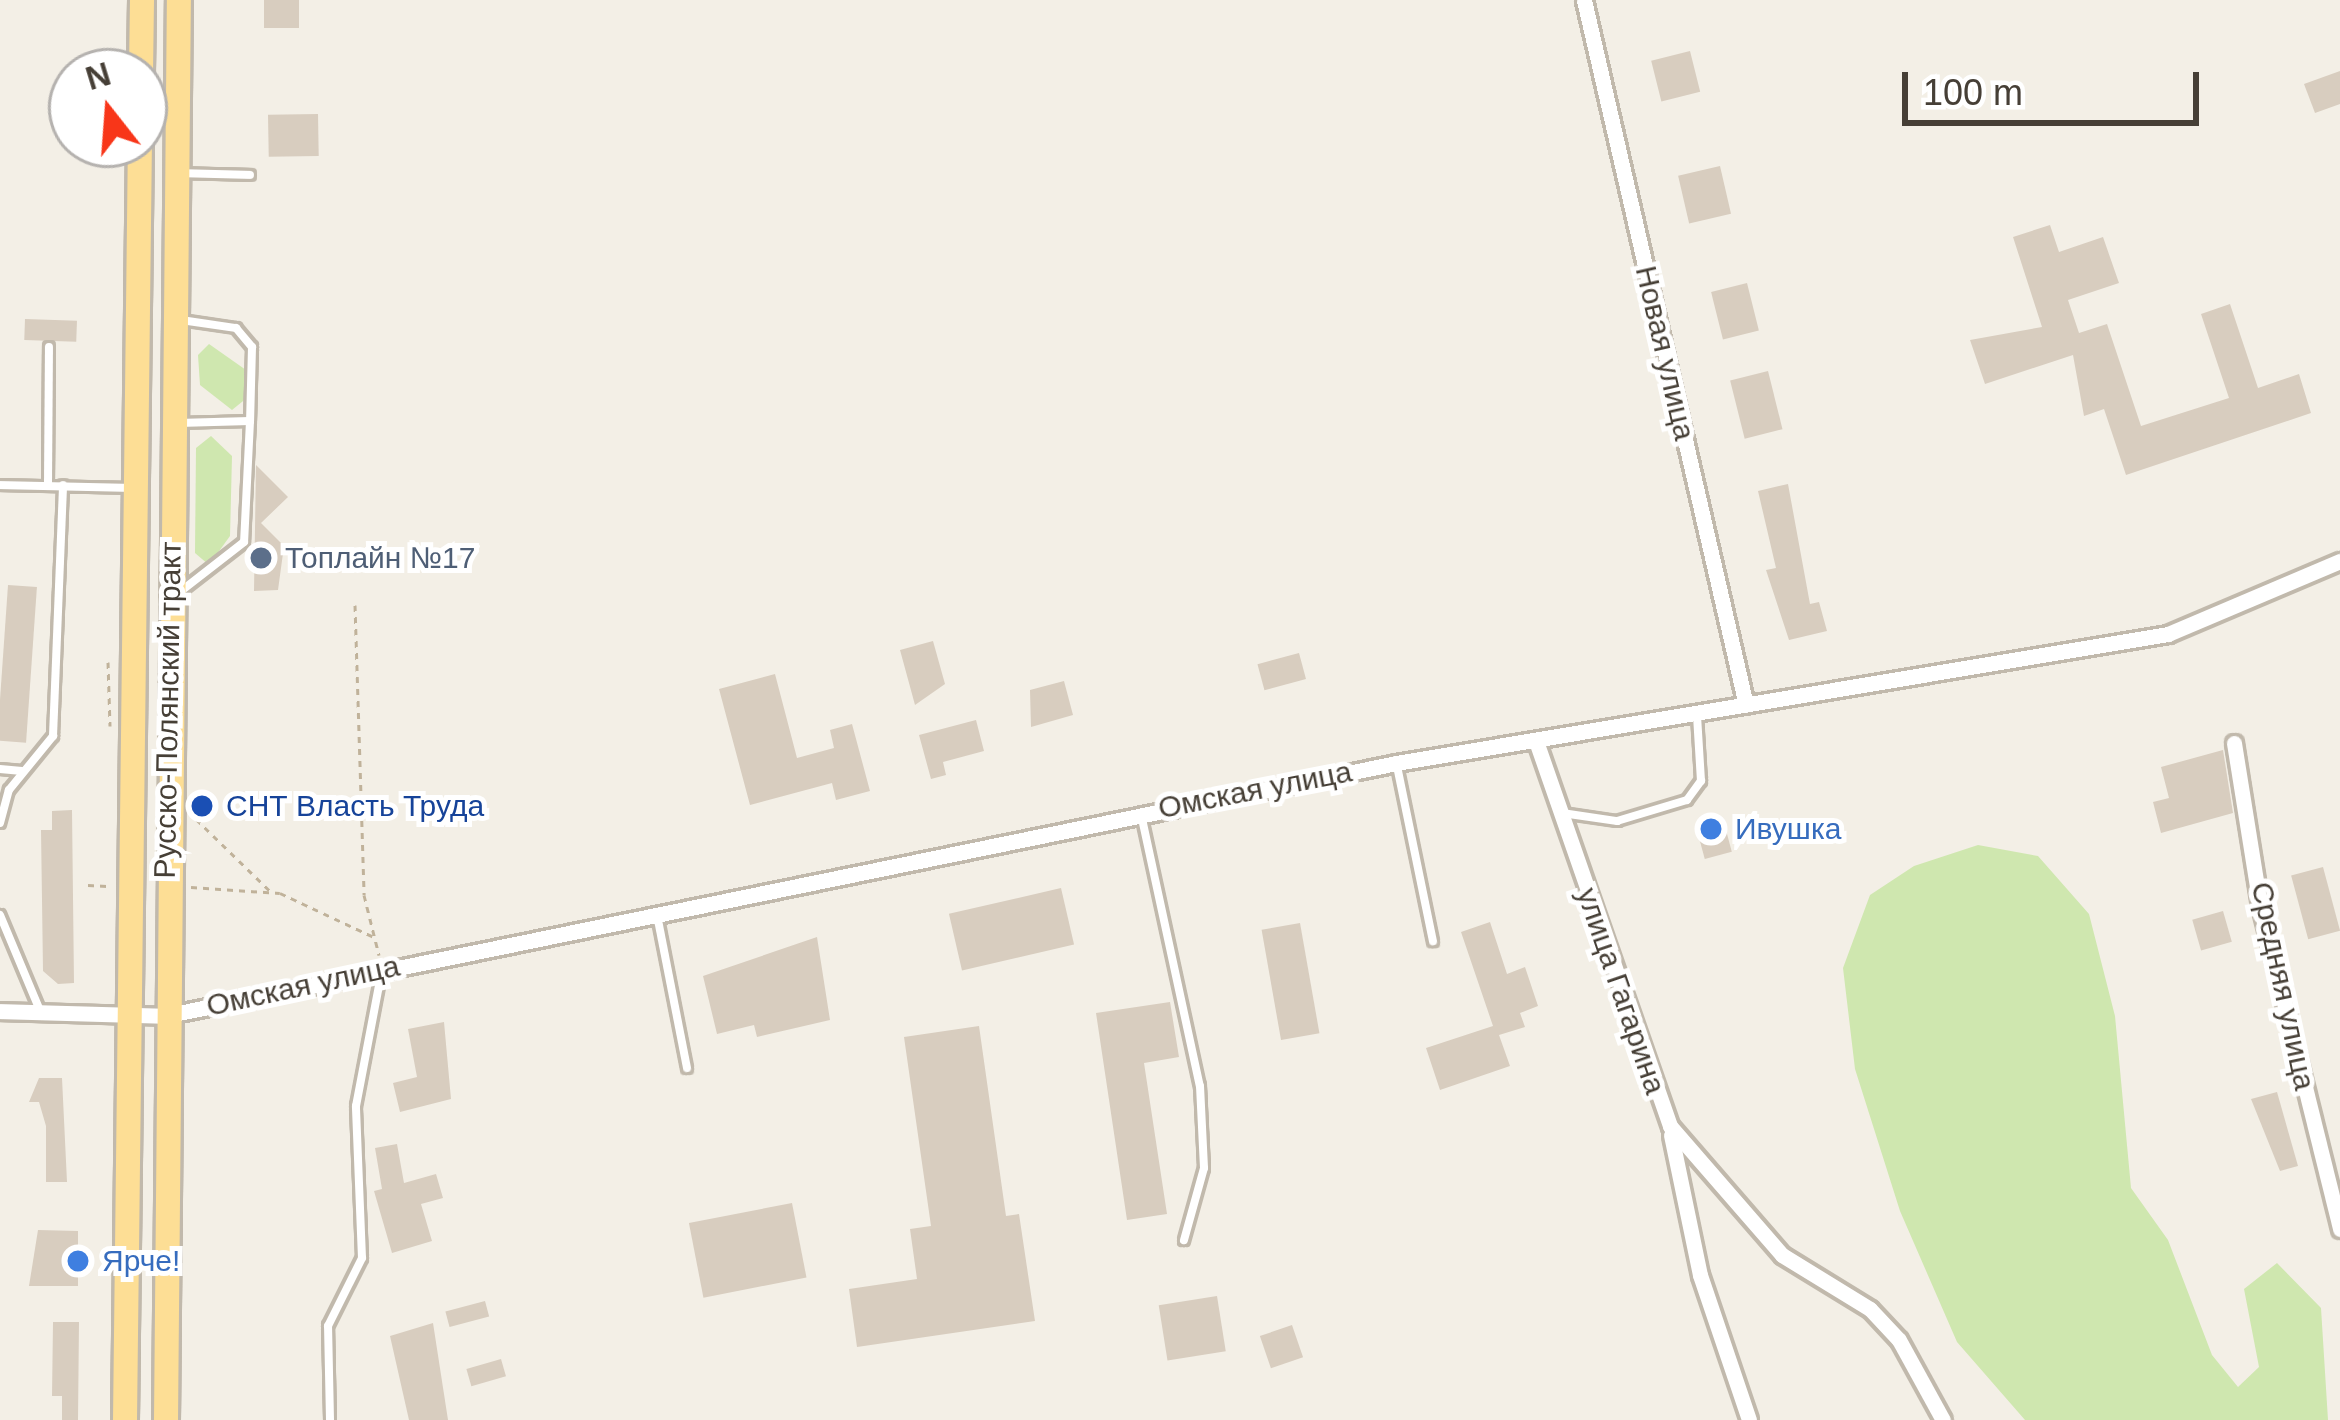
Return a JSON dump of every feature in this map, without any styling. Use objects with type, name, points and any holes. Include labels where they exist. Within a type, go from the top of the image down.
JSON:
[{"type":"main road","points":[[141,48],[142,0]]},
{"type":"main road","name":"Русско-Полянский тракт","points":[[166,1420],[164,1016],[179,0]]},
{"type":"main road","name":"Русско-Полянский тракт","points":[[125,1420],[140,168]]},
{"type":"street","name":"Новая улица","points":[[1584,0],[1745,705]]},
{"type":"street","name":"Омская улица","points":[[0,1011],[127,1019],[164,1016],[656,908],[1396,763],[2168,634],[2340,561]]},
{"type":"street","name":"улица Гагарина","points":[[1535,741],[1670,1126],[1782,1256],[1870,1309],[1899,1340],[1943,1420]]},
{"type":"street","name":"Средняя улица","points":[[2234,742],[2260,905],[2340,1228]]},
{"type":"street","points":[[1670,1126],[1700,1275],[1749,1420]]},
{"type":"lane","points":[[176,172],[250,175]]},
{"type":"lane","points":[[170,598],[244,542],[252,347],[236,328],[174,319]]},
{"type":"lane","points":[[48,485],[49,347]]},
{"type":"lane","points":[[172,423],[250,422]]},
{"type":"lane","points":[[0,485],[135,488]]},
{"type":"lane","points":[[0,823],[24,771],[52,736],[58,699],[63,485]]},
{"type":"lane","points":[[1559,812],[1617,821],[1687,800],[1701,781],[1697,714]]},
{"type":"lane","points":[[1396,763],[1433,940]]},
{"type":"lane","points":[[0,769],[24,771]]},
{"type":"lane","points":[[1140,813],[1200,1086],[1204,1168],[1184,1240]]},
{"type":"lane","points":[[656,908],[687,1068]]},
{"type":"lane","points":[[0,915],[42,1016]]},
{"type":"lane","points":[[330,1420],[328,1326],[362,1258],[354,1123],[382,969]]},
{"type":"path","points":[[355,605],[364,895],[382,969]]},
{"type":"path","points":[[107,718],[108,662]]},
{"type":"path","points":[[195,818],[272,892],[375,938]]},
{"type":"path","points":[[88,885],[118,886]]},
{"type":"path","points":[[184,886],[272,892]]},
{"type":"green space","points":[[209,344],[246,370],[248,397],[232,410],[200,385],[198,355]]},
{"type":"green space","points":[[211,436],[232,456],[230,536],[209,565],[195,553],[196,448]]},
{"type":"green space","points":[[1978,845],[2038,856],[2089,914],[2115,1016],[2131,1188],[2168,1240],[2212,1355],[2238,1387],[2259,1367],[2244,1289],[2277,1263],[2321,1308],[2328,1420],[2025,1420],[1957,1342],[1900,1211],[1855,1069],[1843,968],[1870,895],[1914,866]]},
{"type":"building","points":[[264,0],[299,0],[299,28],[264,28]]},
{"type":"building","points":[[1690,51],[1700,92],[1661,101],[1651,61]]},
{"type":"building","points":[[2340,71],[2340,104],[2315,113],[2304,84]]},
{"type":"building","points":[[318,114],[319,156],[269,157],[268,115]]},
{"type":"building","points":[[1720,166],[1731,214],[1689,223],[1678,176]]},
{"type":"building","points":[[2050,225],[2059,252],[2103,237],[2119,283],[2068,300],[2079,333],[2107,324],[2141,426],[2229,398],[2201,314],[2230,304],[2258,388],[2299,374],[2311,413],[2126,475],[2104,409],[2084,416],[2073,355],[1985,384],[1970,340],[2042,327],[2013,237]]},
{"type":"building","points":[[1747,283],[1759,331],[1723,339],[1711,292]]},
{"type":"building","points":[[25,319],[77,321],[76,342],[24,340]]},
{"type":"building","points":[[1768,371],[1783,429],[1745,439],[1730,380]]},
{"type":"building","points":[[256,465],[288,497],[261,523],[284,546],[278,590],[254,591]]},
{"type":"building","points":[[1788,484],[1810,604],[1819,602],[1827,631],[1789,640],[1766,570],[1776,568],[1758,491]]},
{"type":"building","points":[[8,585],[37,587],[26,743],[0,741]]},
{"type":"building","points":[[933,641],[945,684],[915,705],[900,650]]},
{"type":"building","points":[[1299,653],[1306,679],[1264,690],[1257,664]]},
{"type":"building","points":[[775,674],[797,758],[834,748],[830,730],[852,724],[870,791],[836,800],[832,783],[750,805],[719,689]]},
{"type":"building","points":[[1064,681],[1073,715],[1031,727],[1030,690]]},
{"type":"building","points":[[976,720],[984,751],[943,762],[946,775],[931,779],[919,735]]},
{"type":"building","points":[[2223,750],[2233,813],[2161,833],[2153,802],[2169,798],[2161,767]]},
{"type":"building","points":[[72,810],[74,983],[58,984],[43,971],[41,830],[52,830],[52,811]]},
{"type":"building","points":[[1723,819],[1732,852],[1705,859],[1696,826]]},
{"type":"building","points":[[2323,867],[2340,931],[2308,939],[2291,876]]},
{"type":"building","points":[[1061,888],[1074,945],[962,970],[949,914]]},
{"type":"building","points":[[2223,911],[2232,942],[2201,951],[2192,920]]},
{"type":"building","points":[[1490,922],[1507,974],[1525,967],[1538,1006],[1520,1013],[1525,1027],[1499,1035],[1510,1066],[1440,1090],[1426,1048],[1493,1026],[1461,932]]},
{"type":"building","points":[[1300,923],[1319,1033],[1281,1040],[1262,930]]},
{"type":"building","points":[[817,937],[830,1020],[757,1037],[754,1025],[717,1034],[703,976]]},
{"type":"building","points":[[1170,1002],[1179,1057],[1144,1063],[1167,1214],[1127,1220],[1096,1013]]},
{"type":"building","points":[[444,1022],[451,1099],[400,1112],[393,1083],[417,1077],[408,1029]]},
{"type":"building","points":[[979,1026],[1006,1216],[1019,1214],[1035,1321],[857,1347],[849,1289],[917,1279],[910,1229],[931,1226],[904,1037]]},
{"type":"building","points":[[39,1078],[62,1078],[67,1182],[46,1182],[46,1126],[39,1102],[29,1102]]},
{"type":"building","points":[[2277,1092],[2298,1166],[2280,1171],[2251,1099]]},
{"type":"building","points":[[397,1144],[404,1183],[436,1174],[443,1198],[421,1204],[432,1241],[392,1253],[374,1191],[382,1189],[375,1148]]},
{"type":"building","points":[[792,1203],[807,1278],[703,1298],[689,1223]]},
{"type":"building","points":[[38,1230],[78,1231],[78,1286],[29,1286]]},
{"type":"building","points":[[1217,1296],[1226,1351],[1167,1361],[1159,1305]]},
{"type":"building","points":[[485,1301],[489,1316],[450,1327],[445,1312]]},
{"type":"building","points":[[53,1322],[79,1322],[78,1420],[62,1420],[62,1396],[52,1396]]},
{"type":"building","points":[[433,1323],[448,1420],[409,1420],[390,1336]]},
{"type":"building","points":[[1292,1325],[1303,1357],[1271,1368],[1260,1336]]},
{"type":"building","points":[[501,1359],[506,1376],[471,1386],[466,1369]]},
{"type":"place","name":"Топлайн №17","points":[[261,558]]},
{"type":"place","name":"СНТ Власть Труда","points":[[202,806]]},
{"type":"place","name":"Ивушка","points":[[1711,829]]},
{"type":"place","name":"Ярче!","points":[[78,1261]]}]
